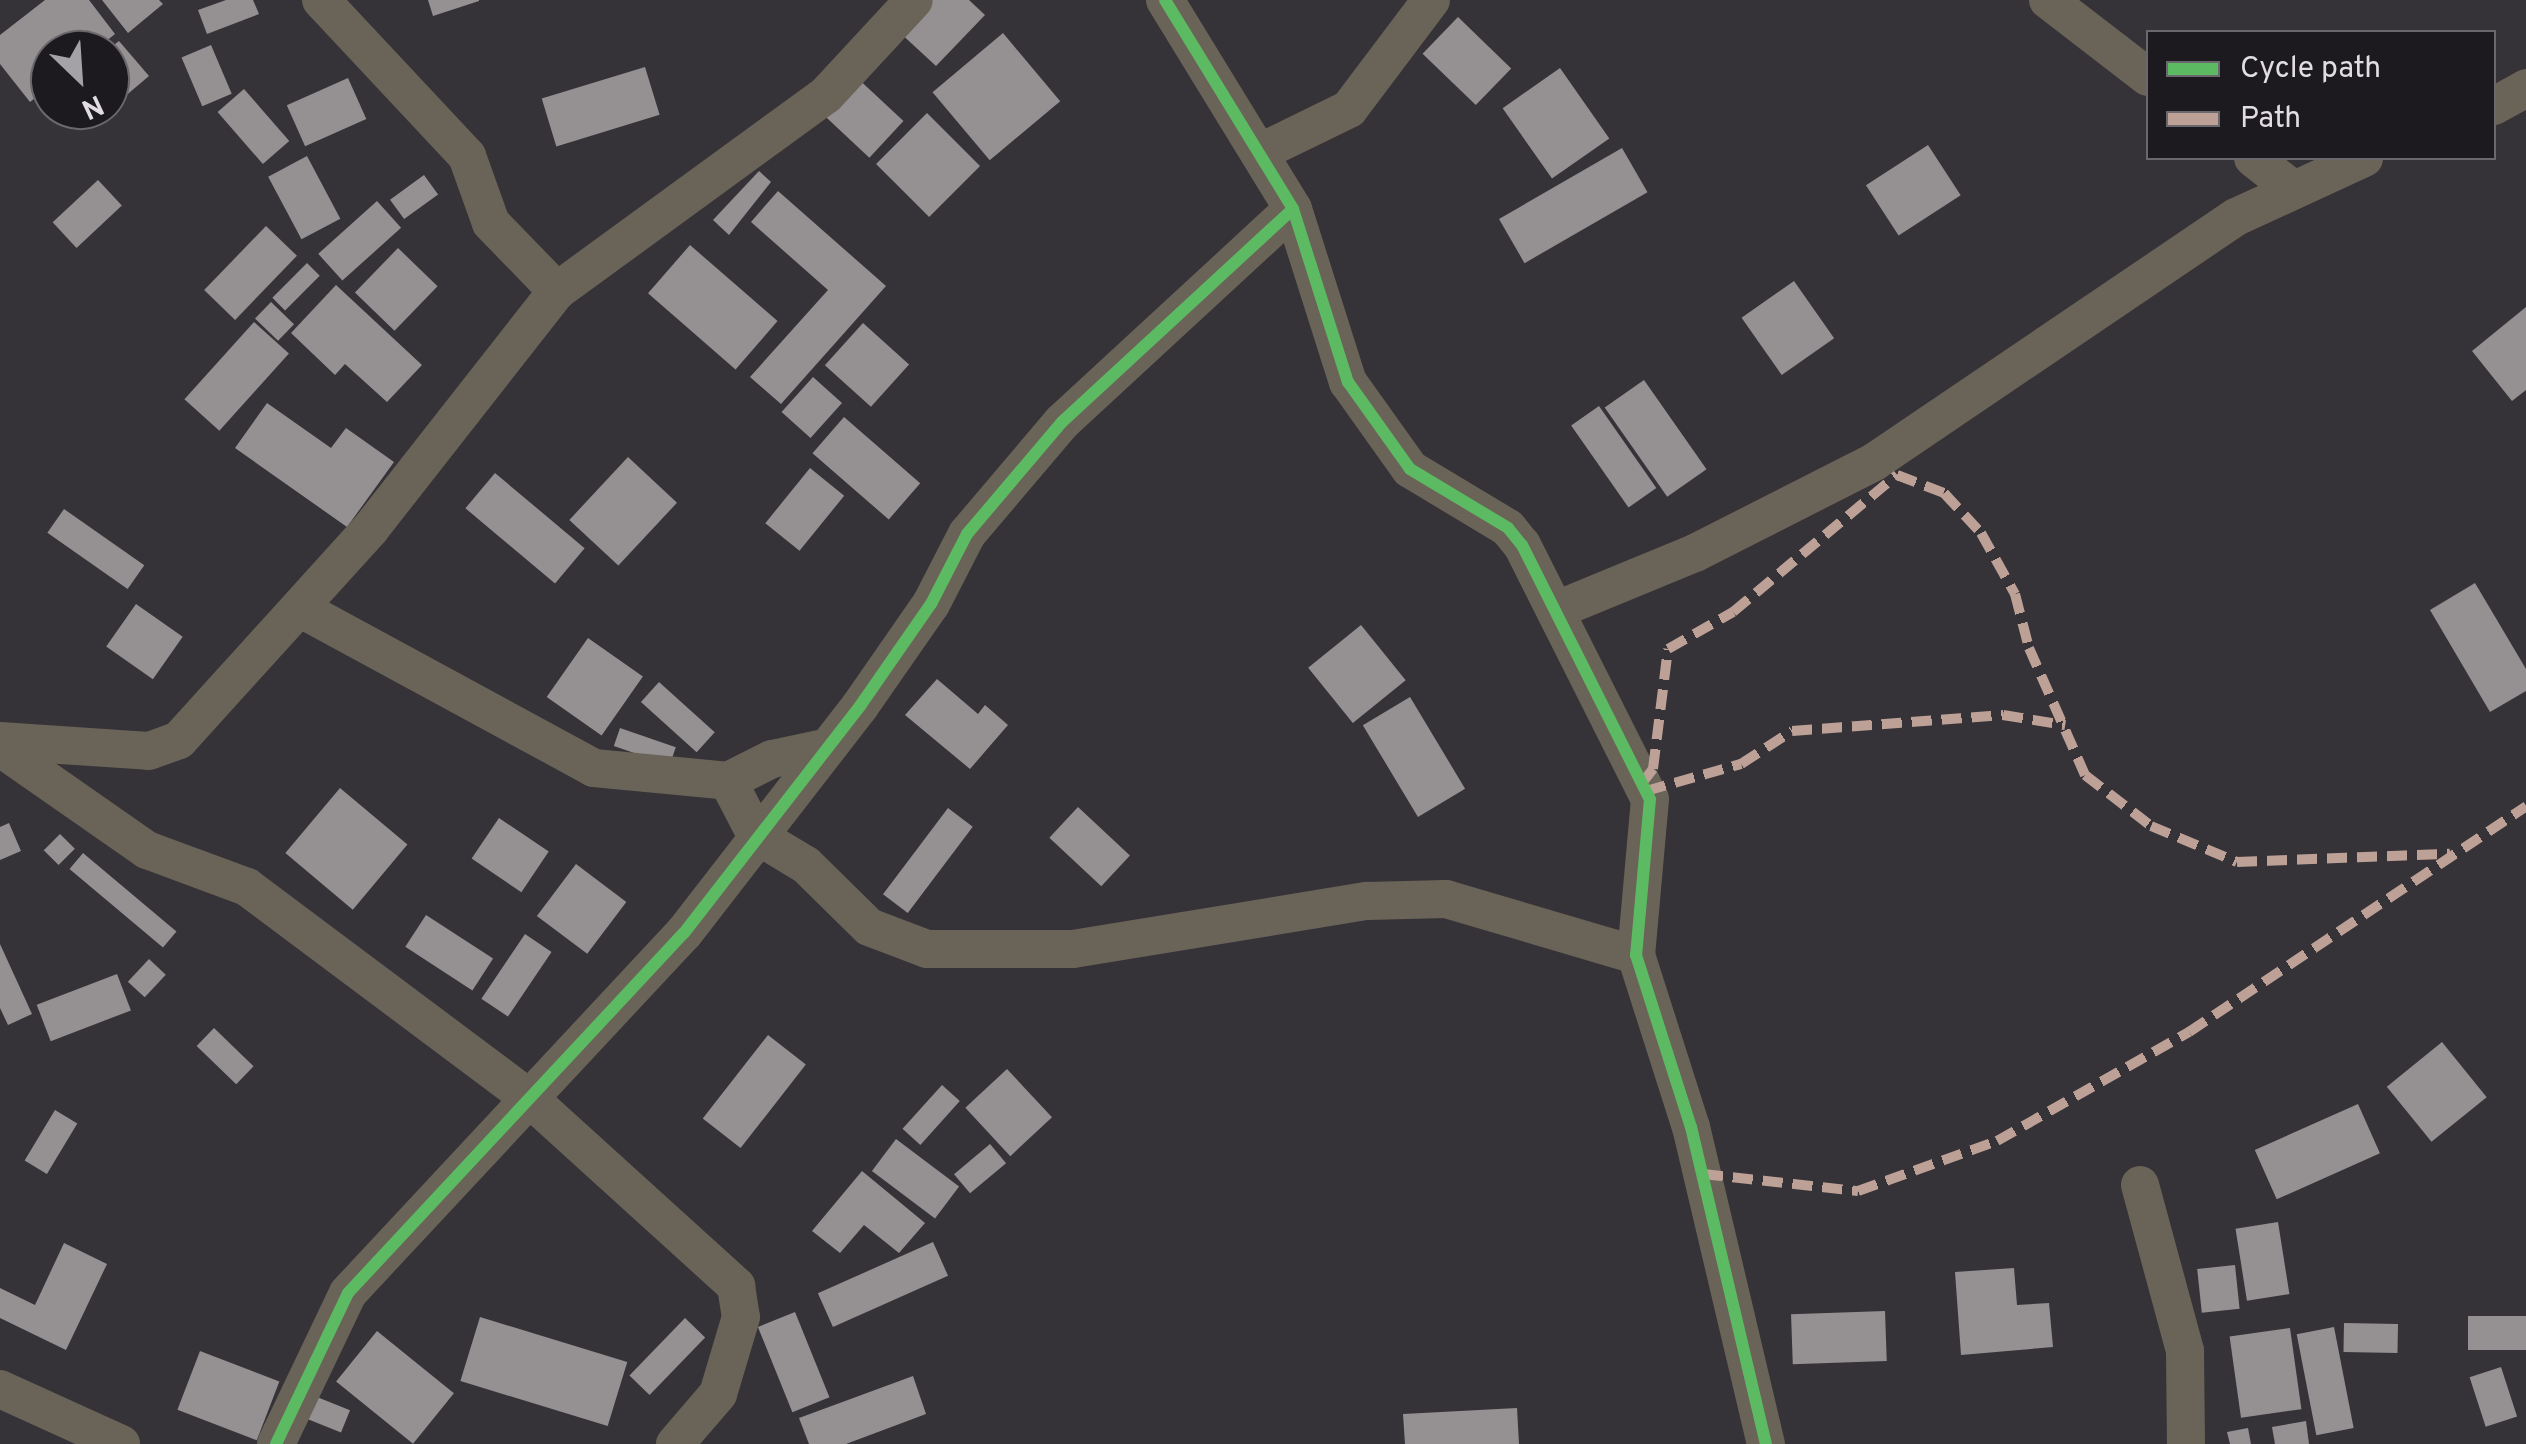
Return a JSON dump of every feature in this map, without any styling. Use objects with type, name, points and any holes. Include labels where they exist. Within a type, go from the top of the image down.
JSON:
[{"type":"street","points":[[2,746],[149,751],[179,740],[302,610],[558,291],[826,95],[914,0]]},
{"type":"street","points":[[1165,0],[1263,150],[1293,209],[1348,382],[1410,468],[1508,528],[1559,609],[1650,799],[1636,954],[1695,1143],[1766,1444]]},
{"type":"street","points":[[1263,150],[1349,109],[1431,0]]},
{"type":"street","points":[[2048,0],[2146,76]]},
{"type":"street","points":[[330,3],[467,156],[491,223],[558,291]]},
{"type":"street","points":[[2496,105],[2526,88]]},
{"type":"street","points":[[2255,160],[2290,187]]},
{"type":"street","points":[[1559,609],[1695,553],[1874,462],[2290,187],[2359,160]]},
{"type":"street","points":[[276,1444],[348,1293],[684,933],[931,604],[967,534],[1062,422],[1238,268],[1293,209]]},
{"type":"street","points":[[302,610],[594,768],[728,780],[772,758],[824,748]]},
{"type":"street","points":[[2,746],[148,850],[247,887],[530,1098],[736,1286],[741,1317],[718,1394],[675,1444]]},
{"type":"street","points":[[728,780],[756,834],[806,865],[869,928],[927,949],[1072,948],[1367,901],[1446,899],[1636,954]]},
{"type":"street","points":[[2140,1185],[2185,1352],[2186,1444]]},
{"type":"street","points":[[0,1390],[61,1430],[121,1444]]},
{"type":"building","points":[[45,0],[89,0],[112,30],[30,30],[30,102],[0,64],[0,35]]},
{"type":"building","points":[[102,0],[159,0],[163,4],[130,31]]},
{"type":"building","points":[[226,0],[253,0],[259,14],[207,34],[198,10]]},
{"type":"building","points":[[428,0],[479,0],[479,1],[433,16]]},
{"type":"building","points":[[926,0],[969,0],[985,15],[936,66],[897,30]]},
{"type":"building","points":[[1458,17],[1511,68],[1476,105],[1423,54]]},
{"type":"building","points":[[1003,33],[1060,101],[990,160],[933,92]]},
{"type":"building","points":[[211,45],[232,94],[202,106],[182,58]]},
{"type":"building","points":[[130,54],[149,76],[130,92]]},
{"type":"building","points":[[645,67],[660,115],[556,146],[542,99]]},
{"type":"building","points":[[1560,68],[1609,138],[1552,179],[1503,108]]},
{"type":"building","points":[[853,74],[903,121],[869,158],[819,111]]},
{"type":"building","points":[[348,78],[366,119],[305,146],[287,105]]},
{"type":"building","points":[[244,89],[289,141],[263,164],[218,112]]},
{"type":"building","points":[[927,113],[980,166],[929,217],[876,164]]},
{"type":"building","points":[[1928,145],[1961,195],[1899,236],[1866,185]]},
{"type":"building","points":[[1622,148],[1648,192],[1525,263],[1499,219]]},
{"type":"building","points":[[307,156],[340,219],[301,239],[268,177]]},
{"type":"building","points":[[759,171],[771,182],[729,235],[713,220]]},
{"type":"building","points":[[424,175],[438,194],[404,219],[390,200]]},
{"type":"building","points":[[98,180],[122,206],[77,248],[53,222]]},
{"type":"building","points":[[778,191],[886,286],[781,404],[750,377],[828,290],[751,222]]},
{"type":"building","points":[[377,201],[401,228],[342,281],[318,254]]},
{"type":"building","points":[[266,226],[297,256],[235,320],[204,290]]},
{"type":"building","points":[[690,245],[778,321],[736,369],[648,293]]},
{"type":"building","points":[[398,248],[438,286],[394,331],[355,293]]},
{"type":"building","points":[[307,263],[320,276],[285,310],[272,298]]},
{"type":"building","points":[[1794,281],[1834,338],[1782,375],[1742,318]]},
{"type":"building","points":[[336,285],[422,365],[387,402],[345,364],[335,375],[291,333]]},
{"type":"building","points":[[271,302],[294,324],[278,341],[255,319]]},
{"type":"building","points":[[2526,307],[2526,390],[2512,401],[2472,351]]},
{"type":"building","points":[[254,322],[289,353],[219,431],[184,399]]},
{"type":"building","points":[[863,323],[909,364],[871,407],[825,365]]},
{"type":"building","points":[[813,377],[842,403],[811,438],[782,412]]},
{"type":"building","points":[[1644,380],[1707,469],[1667,497],[1605,408]]},
{"type":"building","points":[[267,403],[331,448],[346,428],[394,462],[347,527],[235,448]]},
{"type":"building","points":[[1599,406],[1656,488],[1629,507],[1571,426]]},
{"type":"building","points":[[844,417],[920,483],[889,519],[813,453]]},
{"type":"building","points":[[628,457],[677,503],[618,566],[569,520]]},
{"type":"building","points":[[810,468],[844,496],[800,551],[765,523]]},
{"type":"building","points":[[495,473],[585,548],[555,583],[465,508]]},
{"type":"building","points":[[64,509],[144,565],[128,589],[47,533]]},
{"type":"building","points":[[2475,583],[2526,669],[2526,691],[2490,712],[2430,610]]},
{"type":"building","points":[[136,604],[183,637],[153,679],[106,647]]},
{"type":"building","points":[[1361,625],[1406,680],[1353,723],[1308,668]]},
{"type":"building","points":[[588,638],[643,676],[602,735],[547,697]]},
{"type":"building","points":[[937,679],[978,714],[985,705],[1008,725],[970,769],[905,715]]},
{"type":"building","points":[[659,682],[715,732],[697,752],[641,702]]},
{"type":"building","points":[[1410,697],[1465,789],[1418,817],[1363,725]]},
{"type":"building","points":[[620,728],[676,747],[670,765],[614,746]]},
{"type":"building","points":[[340,788],[407,845],[353,910],[285,853]]},
{"type":"building","points":[[1078,807],[1130,855],[1101,886],[1049,838]]},
{"type":"building","points":[[948,808],[973,827],[908,913],[883,894]]},
{"type":"building","points":[[499,818],[549,852],[521,892],[472,859]]},
{"type":"building","points":[[9,823],[21,851],[0,860],[0,827]]},
{"type":"building","points":[[60,834],[75,849],[59,865],[44,850]]},
{"type":"building","points":[[83,853],[176,931],[163,948],[70,869]]},
{"type":"building","points":[[576,864],[626,902],[587,954],[537,916]]},
{"type":"building","points":[[426,915],[493,959],[472,990],[405,947]]},
{"type":"building","points":[[525,934],[552,952],[508,1017],[481,999]]},
{"type":"building","points":[[0,944],[32,1014],[8,1025],[0,1008]]},
{"type":"building","points":[[149,959],[166,975],[145,997],[128,982]]},
{"type":"building","points":[[117,974],[131,1010],[51,1041],[37,1005]]},
{"type":"building","points":[[214,1028],[254,1066],[236,1084],[197,1046]]},
{"type":"building","points":[[768,1035],[806,1065],[741,1148],[703,1119]]},
{"type":"building","points":[[2442,1042],[2487,1097],[2432,1142],[2387,1087]]},
{"type":"building","points":[[1007,1069],[1052,1117],[1010,1156],[965,1108]]},
{"type":"building","points":[[942,1085],[960,1101],[920,1145],[903,1129]]},
{"type":"building","points":[[2358,1104],[2380,1153],[2277,1199],[2255,1150]]},
{"type":"building","points":[[55,1110],[77,1123],[47,1174],[25,1161]]},
{"type":"building","points":[[896,1139],[959,1187],[935,1218],[872,1171]]},
{"type":"building","points":[[990,1144],[1006,1163],[970,1193],[954,1174]]},
{"type":"building","points":[[862,1171],[925,1223],[899,1253],[864,1225],[840,1253],[812,1231]]},
{"type":"building","points":[[2278,1222],[2289,1294],[2247,1301],[2236,1229]]},
{"type":"building","points":[[933,1242],[948,1276],[833,1327],[818,1293]]},
{"type":"building","points":[[64,1243],[107,1264],[66,1350],[0,1318],[0,1288],[35,1305]]},
{"type":"building","points":[[2235,1265],[2240,1309],[2202,1313],[2197,1269]]},
{"type":"building","points":[[2014,1268],[2017,1305],[2049,1303],[2053,1347],[1961,1355],[1955,1272]]},
{"type":"building","points":[[1885,1311],[1887,1361],[1793,1364],[1791,1314]]},
{"type":"building","points":[[795,1312],[829,1397],[792,1412],[758,1327]]},
{"type":"building","points":[[2468,1316],[2526,1316],[2526,1350],[2468,1350]]},
{"type":"building","points":[[480,1317],[627,1362],[608,1426],[460,1381]]},
{"type":"building","points":[[685,1318],[705,1337],[650,1395],[629,1376]]},
{"type":"building","points":[[2344,1323],[2398,1324],[2397,1353],[2343,1352]]},
{"type":"building","points":[[2334,1327],[2354,1428],[2316,1435],[2297,1334]]},
{"type":"building","points":[[2290,1328],[2301,1409],[2241,1418],[2230,1336]]},
{"type":"building","points":[[377,1331],[454,1393],[413,1444],[336,1382]]},
{"type":"building","points":[[200,1351],[279,1381],[257,1440],[177,1410]]},
{"type":"building","points":[[2501,1367],[2517,1416],[2486,1427],[2470,1377]]},
{"type":"building","points":[[913,1376],[926,1414],[846,1444],[809,1444],[799,1418]]},
{"type":"building","points":[[312,1395],[350,1410],[341,1433],[303,1417]]},
{"type":"building","points":[[1517,1408],[1519,1444],[1405,1444],[1403,1414]]},
{"type":"building","points":[[2306,1421],[2309,1444],[2275,1444],[2272,1427]]},
{"type":"building","points":[[2248,1428],[2251,1444],[2230,1444],[2227,1432]]},
{"type":"marked path","points":[[1642,783],[1653,769],[1668,649],[1733,612],[1897,475],[1944,493],[1981,533],[2015,594],[2029,648],[2085,775],[2151,826],[2237,862],[2450,854]]},
{"type":"marked path","points":[[1646,791],[1741,764],[1792,731],[2003,715],[2065,725]]},
{"type":"marked path","points":[[1703,1174],[1858,1191],[1997,1141],[2189,1032],[2526,806]]},
{"type":"cycle path","points":[[1165,0],[1293,209],[1348,382],[1410,469],[1508,528],[1522,545],[1650,799],[1636,955],[1691,1127],[1766,1444]]},
{"type":"cycle path","points":[[276,1444],[348,1293],[684,933],[860,706],[931,604],[967,534],[1062,422],[1293,209]]}]
